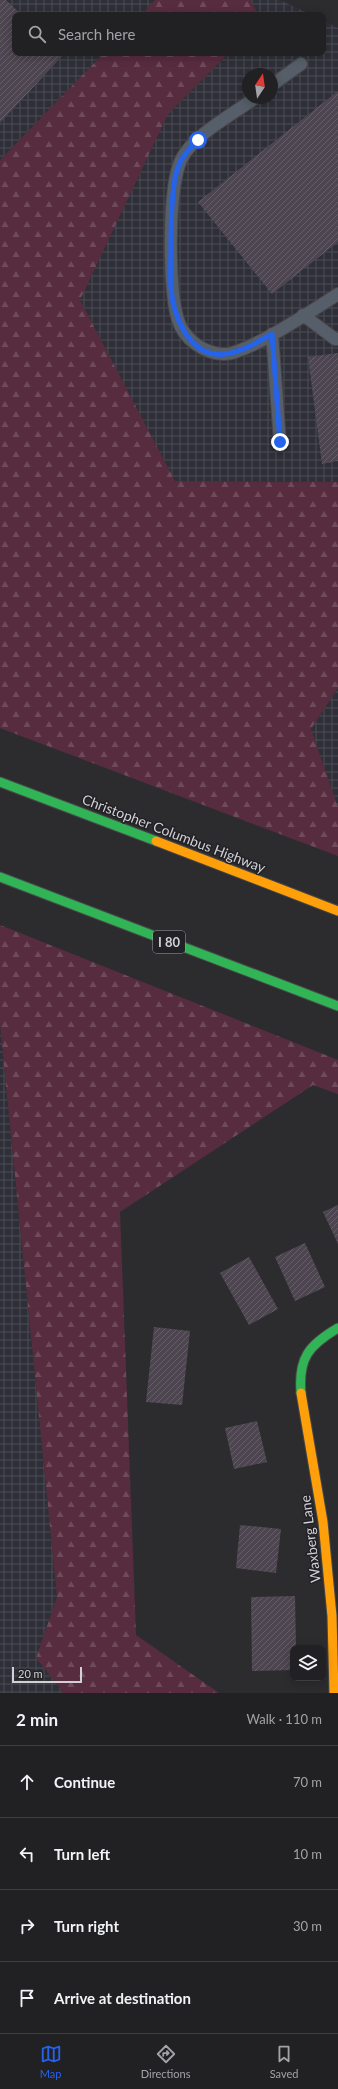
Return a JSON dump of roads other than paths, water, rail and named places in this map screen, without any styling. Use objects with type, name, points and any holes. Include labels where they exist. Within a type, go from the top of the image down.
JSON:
[{"type":"main road","name":"Christopher Columbus Highway","points":[[0,782],[338,911]]},
{"type":"main road","name":"I 80","points":[[0,877],[338,1006]]},
{"type":"main road","name":"Waxberg Lane","points":[[334,1693],[334,1644],[325,1539],[316,1474],[303,1409],[301,1377],[303,1361],[311,1347],[323,1336],[338,1328]]},
{"type":"lane","points":[[278,81],[301,64]]},
{"type":"lane","points":[[247,104],[198,140],[182,158],[176,171],[171,226],[171,290],[178,321],[191,341],[208,352],[224,355],[251,347],[338,294]]},
{"type":"lane","points":[[303,316],[338,339]]},
{"type":"lane","points":[[272,334],[280,442]]}]
